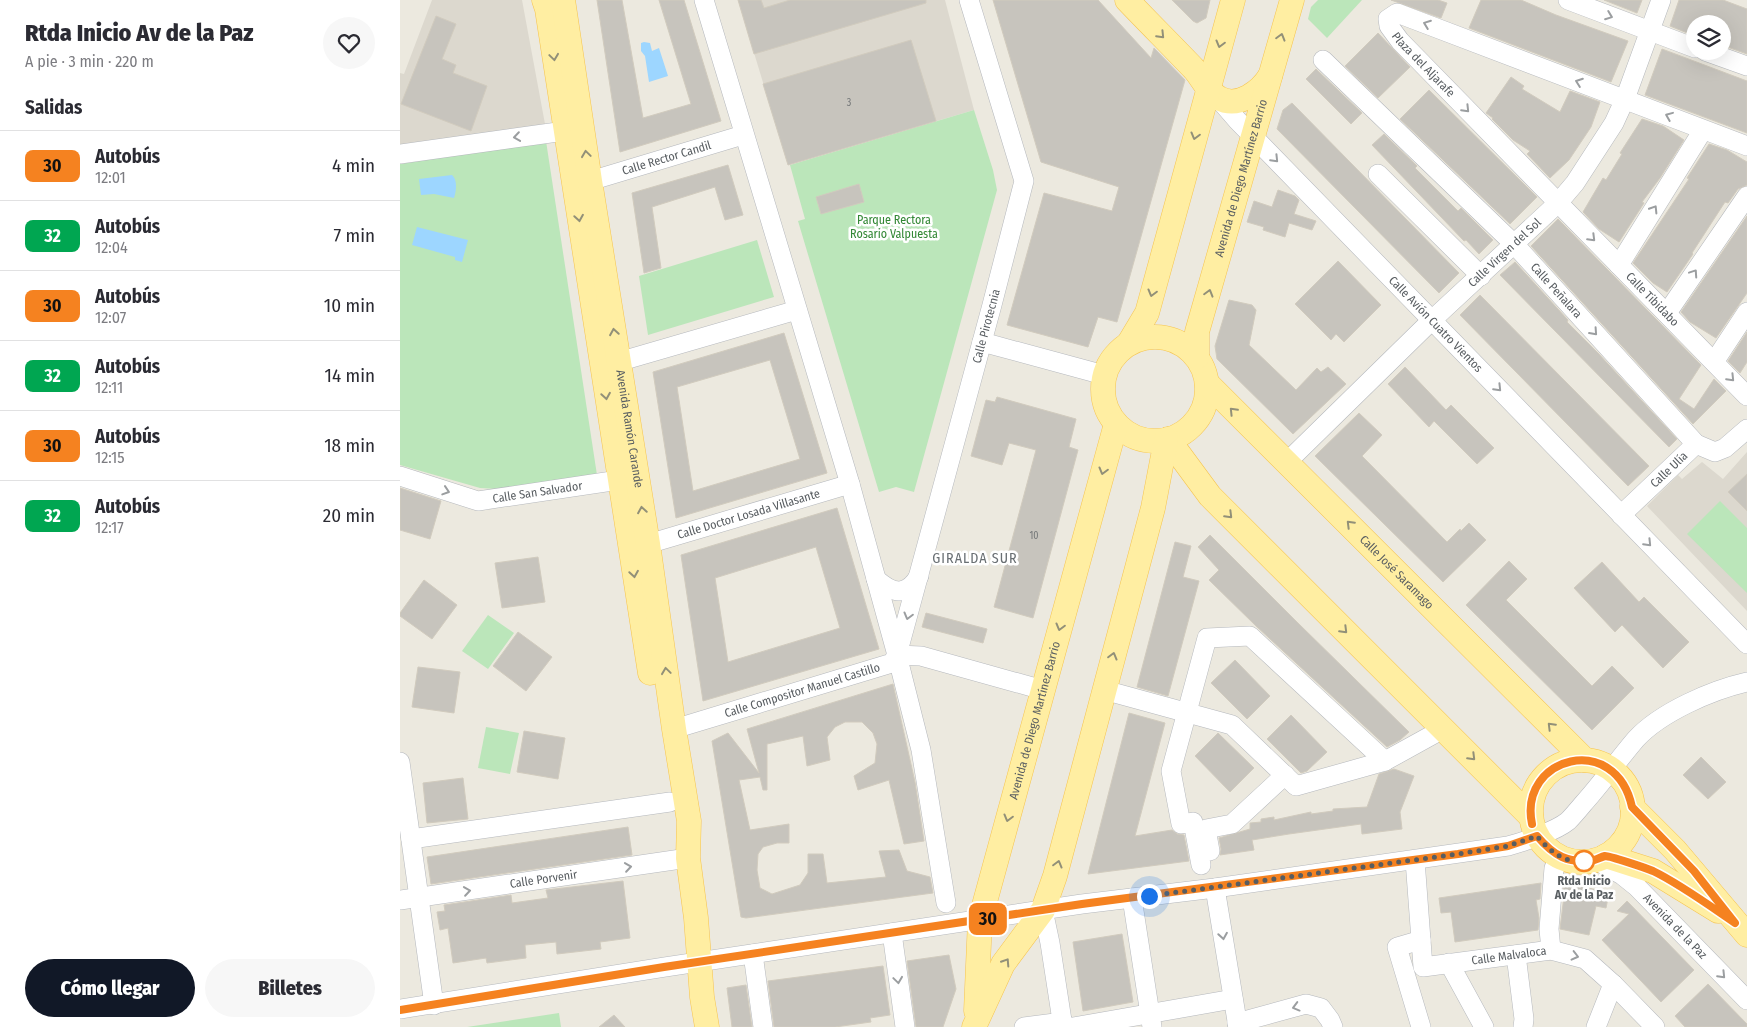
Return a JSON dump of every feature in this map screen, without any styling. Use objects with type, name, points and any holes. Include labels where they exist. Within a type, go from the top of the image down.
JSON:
[{"type":"main road","name":"Calle Avión Cuatro Vientos","points":[[1127,0],[1194,70],[1213,86]]},
{"type":"main road","points":[[1129,343],[1147,312],[1213,86],[1233,0]]},
{"type":"main road","name":"Avenida de Diego Martínez Barrio","points":[[1197,357],[1197,332],[1292,0]]},
{"type":"main road","name":"Avenida Ramón Carande","points":[[552,3],[565,131],[673,822],[688,858]]},
{"type":"main road","name":"Avenida Ramón Carande","points":[[552,3],[590,181],[648,544],[689,821],[688,858],[707,1027]]},
{"type":"main road","points":[[1213,86],[1231,101],[1248,97],[1260,89],[1271,74]]},
{"type":"main road","points":[[1150,336],[1171,338],[1181,343],[1197,357],[1204,370],[1208,384],[1205,404],[1198,418],[1187,430],[1167,439],[1154,441],[1140,439],[1127,433],[1116,424],[1104,401],[1102,388],[1104,375],[1118,351],[1129,343],[1150,336]]},
{"type":"main road","name":"Calle José Saramago","points":[[1208,384],[1236,414],[1287,462],[1586,760]]},
{"type":"main road","name":"Avenida de Diego Martínez Barrio","points":[[975,1024],[980,920],[1116,424]]},
{"type":"main road","points":[[1167,439],[1210,496],[1443,729],[1534,826],[1548,849],[1563,858],[1580,862],[1601,858],[1653,871],[1693,895],[1741,929]]},
{"type":"main road","points":[[975,1024],[1003,964],[1042,910],[1055,876],[1153,505],[1167,439]]},
{"type":"main road","points":[[1153,505],[1166,488],[1175,482],[1197,479]]},
{"type":"main road","points":[[1534,826],[1532,800],[1537,786],[1546,775],[1558,766],[1571,761],[1586,760],[1600,763],[1612,770],[1622,780],[1629,793],[1632,807],[1631,825],[1623,841],[1601,858]]},
{"type":"main road","points":[[1632,807],[1686,862],[1741,929]]},
{"type":"street","points":[[704,0],[743,135],[850,484],[897,655],[921,750],[946,903]]},
{"type":"street","name":"Calle Pirotecnia","points":[[897,655],[1024,182],[969,0]]},
{"type":"street","points":[[1568,0],[1686,45]]},
{"type":"street","name":"Calle Virgen del Sol","points":[[1287,462],[1432,320],[1558,203],[1575,183],[1614,123],[1661,0]]},
{"type":"street","name":"Plaza del Aljarafe","points":[[1558,203],[1400,41],[1389,26],[1388,20],[1397,13],[1625,98]]},
{"type":"street","name":"Calle Peñalara","points":[[1323,60],[1514,244],[1696,444]]},
{"type":"street","points":[[1730,60],[1747,66]]},
{"type":"street","name":"Calle Avión Cuatro Vientos","points":[[1213,86],[1253,136],[1747,644]]},
{"type":"street","points":[[1625,98],[1747,146]]},
{"type":"street","points":[[1619,265],[1703,130]]},
{"type":"street","points":[[400,154],[565,131]]},
{"type":"street","name":"Calle Rector Candil","points":[[590,181],[743,135]]},
{"type":"street","points":[[1378,174],[1481,276]]},
{"type":"street","points":[[1667,313],[1747,196]]},
{"type":"street","name":"Calle Tibidabo","points":[[1558,203],[1747,396]]},
{"type":"street","points":[[618,362],[798,310]]},
{"type":"street","points":[[1714,362],[1747,312]]},
{"type":"street","points":[[982,342],[1104,375]]},
{"type":"street","name":"Calle Ulía","points":[[1621,515],[1696,444],[1715,452],[1725,448],[1747,428]]},
{"type":"street","name":"Calle San Salvador","points":[[400,476],[478,501],[619,480]]},
{"type":"street","name":"Calle Doctor Losada Villasante","points":[[648,544],[850,484]]},
{"type":"street","points":[[876,579],[887,590],[897,592],[914,585],[919,576]]},
{"type":"street","points":[[1285,776],[1232,824],[1206,829],[1206,865],[1193,822],[1181,824],[1171,771],[1208,638],[1250,636],[1385,761]]},
{"type":"street","points":[[897,655],[921,656],[1043,690]]},
{"type":"street","name":"Calle Compositor Manuel Castillo","points":[[674,729],[892,663],[897,655]]},
{"type":"street","points":[[400,1010],[1042,910],[1215,888],[1508,846],[1534,826],[1567,822],[1637,738],[1679,708],[1726,687],[1747,682]]},
{"type":"street","points":[[1104,690],[1232,725],[1296,786],[1385,761],[1443,729]]},
{"type":"street","points":[[400,762],[434,1005]]},
{"type":"street","points":[[411,839],[670,802]]},
{"type":"street","name":"Calle Porvenir","points":[[400,900],[688,858]]},
{"type":"street","points":[[1551,950],[1549,929],[1554,868],[1563,858]]},
{"type":"street","name":"Avenida de la Paz","points":[[1601,858],[1637,887],[1747,1000]]},
{"type":"street","points":[[1415,860],[1421,940],[1397,947],[1421,1027]]},
{"type":"street","points":[[1215,888],[1224,1001],[1238,1025],[1306,1004],[1321,1008],[1333,1027]]},
{"type":"street","points":[[1132,898],[1151,1020]]},
{"type":"street","points":[[1042,910],[1066,1025]]},
{"type":"street","points":[[892,933],[905,1027]]},
{"type":"street","name":"Calle Malvaloca","points":[[1421,940],[1423,967],[1551,950],[1585,958],[1655,1027]]},
{"type":"street","points":[[753,954],[763,1027]]},
{"type":"street","points":[[1516,955],[1524,1019],[1523,1027]]},
{"type":"street","points":[[1449,964],[1484,1027]]},
{"type":"street","points":[[1596,1027],[1613,984]]},
{"type":"street","points":[[1024,1027],[1151,1020],[1224,1001]]},
{"type":"shaded area","points":[[432,0],[522,0],[545,124],[400,146],[400,73],[404,74]]},
{"type":"shaded area","points":[[738,0],[945,0],[974,110],[788,165]]},
{"type":"shaded area","points":[[1747,452],[1747,611],[1647,506],[1678,475],[1682,479],[1702,462],[1723,479]]},
{"type":"green space","points":[[1318,0],[1362,0],[1327,38],[1308,19],[1311,7]]},
{"type":"green space","name":"Parque Rectora Rosario Valpuesta","points":[[974,110],[993,170],[997,190],[914,492],[896,487],[879,492],[798,221],[805,219],[790,165]]},
{"type":"green space","points":[[546,141],[597,475],[497,489],[480,488],[400,465],[400,164]]},
{"type":"green space","points":[[757,240],[774,297],[648,335],[639,276]]},
{"type":"green space","points":[[1720,501],[1747,528],[1747,593],[1687,534]]},
{"type":"green space","points":[[488,615],[514,633],[488,669],[462,651]]},
{"type":"green space","points":[[486,727],[519,733],[510,774],[478,768]]},
{"type":"green space","points":[[559,1013],[561,1027],[467,1027]]},
{"type":"water","points":[[641,43],[650,43],[652,51],[659,48],[668,76],[649,82],[645,56],[641,51]]},
{"type":"water","points":[[452,175],[456,183],[454,198],[434,194],[421,195],[419,179]]},
{"type":"water","points":[[417,227],[468,240],[462,262],[455,260],[455,257],[412,245]]},
{"type":"building","points":[[597,0],[622,0],[643,118],[691,104],[659,0],[684,0],[721,121],[620,152]]},
{"type":"building","points":[[738,0],[761,0],[764,8],[790,0],[926,0],[926,3],[754,54]]},
{"type":"building","points":[[993,0],[1098,0],[1151,58],[1154,48],[1185,80],[1117,322],[1098,317],[1088,347],[1007,325],[1044,193],[1112,211],[1119,187],[1041,162]]},
{"type":"building","points":[[1172,0],[1210,0],[1206,18],[1197,23],[1193,21]]},
{"type":"building","points":[[1391,0],[1438,0],[1447,3],[1441,18]]},
{"type":"building","points":[[1481,0],[1521,0],[1628,41],[1611,82],[1469,28]]},
{"type":"building","points":[[1604,0],[1642,0],[1637,13]]},
{"type":"building","points":[[1679,0],[1723,0],[1747,9],[1747,54],[1731,48],[1731,15],[1686,15],[1686,32],[1670,26]]},
{"type":"building","points":[[436,16],[456,24],[442,59],[456,65],[453,73],[487,86],[471,131],[401,104]]},
{"type":"building","points":[[1378,33],[1410,67],[1378,98],[1345,66]]},
{"type":"building","points":[[911,40],[936,121],[788,165],[763,84]]},
{"type":"building","points":[[1662,49],[1686,58],[1686,60],[1691,60],[1747,81],[1747,133],[1645,95]]},
{"type":"building","points":[[1316,69],[1362,113],[1351,124],[1306,79]]},
{"type":"building","points":[[1511,77],[1524,86],[1522,89],[1560,112],[1570,91],[1600,102],[1591,127],[1569,160],[1550,178],[1527,154],[1530,151],[1513,140],[1486,113]]},
{"type":"building","points":[[1429,90],[1537,197],[1510,224],[1400,119]]},
{"type":"building","points":[[1292,103],[1459,273],[1439,293],[1277,129],[1283,110]]},
{"type":"building","points":[[1642,119],[1663,126],[1684,140],[1642,202],[1644,203],[1619,242],[1599,229],[1583,212],[1603,178],[1606,180],[1622,154],[1620,153]]},
{"type":"building","points":[[1384,134],[1417,166],[1415,168],[1458,211],[1461,208],[1493,240],[1479,254],[1466,240],[1464,241],[1372,145]]},
{"type":"building","points":[[1709,144],[1727,150],[1747,162],[1747,185],[1738,189],[1728,203],[1725,202],[1667,292],[1653,283],[1633,263],[1689,179],[1687,178]]},
{"type":"building","points":[[728,165],[743,215],[725,220],[715,187],[652,207],[661,268],[644,273],[632,193]]},
{"type":"building","points":[[859,184],[864,202],[821,214],[816,197]]},
{"type":"building","points":[[1278,190],[1295,196],[1299,200],[1294,214],[1316,221],[1312,230],[1289,223],[1285,237],[1263,230],[1264,227],[1247,222],[1254,201],[1272,207]]},
{"type":"building","points":[[1747,216],[1747,293],[1716,338],[1690,322],[1681,312]]},
{"type":"building","points":[[1558,219],[1701,365],[1679,399],[1694,409],[1714,379],[1726,391],[1693,424],[1531,246]]},
{"type":"building","points":[[1338,261],[1381,305],[1344,342],[1336,334],[1331,340],[1295,304]]},
{"type":"building","points":[[1515,262],[1568,320],[1567,322],[1677,439],[1669,447],[1500,275]]},
{"type":"building","points":[[1480,295],[1649,466],[1628,486],[1460,315]]},
{"type":"building","points":[[1229,300],[1252,305],[1256,310],[1249,345],[1296,390],[1317,368],[1321,372],[1328,367],[1346,384],[1293,434],[1217,359],[1215,346]]},
{"type":"building","points":[[1747,332],[1747,362],[1740,373],[1728,361]]},
{"type":"building","points":[[784,333],[827,473],[676,518],[653,372]],"holes":[[[770,360],[800,459],[693,491],[677,387]]]},
{"type":"building","points":[[1405,367],[1446,410],[1451,405],[1494,448],[1477,464],[1434,421],[1429,427],[1388,384]]},
{"type":"building","points":[[997,397],[1076,419],[1069,447],[1078,450],[1033,618],[994,607],[1036,450],[1009,443],[1002,465],[971,456],[986,400],[995,402]]},
{"type":"building","points":[[1359,413],[1382,435],[1362,456],[1447,542],[1469,523],[1486,540],[1443,582],[1315,456]]},
{"type":"building","points":[[1747,474],[1747,511],[1728,492]]},
{"type":"building","points":[[400,488],[441,501],[430,539],[400,530]]},
{"type":"building","points":[[837,508],[879,649],[703,701],[681,555]],"holes":[[[816,547],[840,628],[728,662],[715,578]]]},
{"type":"building","points":[[1210,535],[1409,732],[1400,740],[1387,747],[1209,580],[1219,570],[1198,547]]},
{"type":"building","points":[[1175,542],[1191,546],[1183,577],[1199,581],[1168,696],[1137,687]]},
{"type":"building","points":[[538,557],[545,602],[502,608],[495,563]]},
{"type":"building","points":[[1509,561],[1527,579],[1506,600],[1592,686],[1612,666],[1634,688],[1592,730],[1466,605]]},
{"type":"building","points":[[1602,562],[1639,602],[1644,597],[1689,642],[1663,668],[1622,625],[1615,632],[1574,588]]},
{"type":"building","points":[[424,580],[457,605],[432,639],[400,616],[400,613]]},
{"type":"building","points":[[926,613],[987,629],[983,643],[922,627]]},
{"type":"building","points":[[518,632],[552,657],[526,691],[493,666]]},
{"type":"building","points":[[1235,660],[1270,696],[1247,719],[1211,683]]},
{"type":"building","points":[[418,667],[460,672],[454,713],[412,707]]},
{"type":"building","points":[[893,684],[915,782],[924,841],[904,844],[889,780],[858,790],[854,776],[875,763],[877,744],[873,733],[862,722],[845,722],[835,727],[827,737],[830,760],[807,766],[803,736],[767,744],[767,790],[763,790],[760,777],[739,780],[750,830],[789,824],[789,843],[777,843],[763,847],[758,854],[757,870],[760,888],[772,894],[800,885],[808,873],[808,854],[823,854],[827,883],[886,877],[879,851],[899,850],[907,871],[930,877],[933,893],[746,918],[741,917],[712,741],[728,733],[759,773],[747,729]]},
{"type":"building","points":[[1129,713],[1165,723],[1135,836],[1172,830],[1177,834],[1184,835],[1189,861],[1088,874]]},
{"type":"building","points":[[1291,715],[1327,752],[1307,771],[1301,773],[1267,739]]},
{"type":"building","points":[[524,731],[565,738],[558,779],[517,772]]},
{"type":"building","points":[[1218,733],[1254,768],[1230,792],[1195,756]]},
{"type":"building","points":[[1701,757],[1726,782],[1708,799],[1683,775]]},
{"type":"building","points":[[1394,769],[1414,776],[1400,812],[1402,829],[1362,834],[1361,824],[1289,834],[1252,840],[1254,850],[1220,855],[1219,838],[1250,829],[1250,823],[1261,822],[1261,819],[1274,817],[1274,820],[1311,812],[1311,814],[1333,811],[1333,809],[1367,807],[1379,774]]},
{"type":"building","points":[[463,778],[468,819],[427,823],[423,783]]},
{"type":"building","points":[[628,827],[632,855],[431,884],[427,857]]},
{"type":"building","points":[[623,881],[630,938],[600,942],[601,949],[557,954],[556,942],[525,945],[526,958],[487,963],[486,958],[453,963],[448,928],[440,930],[437,912],[445,911],[444,905],[511,895],[512,903],[548,898],[546,890]]},
{"type":"building","points":[[1564,882],[1609,893],[1606,908],[1596,906],[1589,935],[1560,929]]},
{"type":"building","points":[[1541,883],[1540,899],[1536,900],[1539,918],[1538,930],[1455,942],[1451,912],[1441,913],[1439,898]]},
{"type":"building","points":[[1627,901],[1694,970],[1661,1002],[1602,940],[1629,914],[1617,911]]},
{"type":"building","points":[[1122,934],[1133,1002],[1083,1011],[1073,942]]},
{"type":"building","points":[[949,955],[956,989],[943,1027],[916,1027],[907,961]]},
{"type":"building","points":[[883,966],[890,1015],[870,1018],[871,1022],[835,1027],[774,1027],[768,981]]},
{"type":"building","points":[[1708,984],[1747,1024],[1747,1027],[1685,1027],[1675,1016]]},
{"type":"building","points":[[746,985],[752,1027],[732,1027],[727,988]]},
{"type":"building","points":[[614,1015],[625,1027],[599,1027]]},
{"type":"bus line","name":"30","points":[[400,1010],[664,967],[1082,904],[1215,888],[1458,854],[1508,846],[1537,836],[1548,849],[1563,858],[1580,862],[1596,860],[1606,856],[1653,871],[1735,923],[1703,881],[1632,807],[1629,793],[1622,780],[1612,770],[1600,763],[1586,760],[1571,761],[1558,766],[1546,775],[1537,786],[1532,800],[1532,824]]},
{"type":"place","name":"Rtda Inicio Av de la Paz","points":[[1584,861]]},
{"type":"district","name":"GIRALDA SUR","points":[[975,558]]},
{"type":"route","points":[[1149,896],[1458,854],[1508,846],[1537,836],[1548,849],[1563,858],[1580,862],[1584,861]]}]
